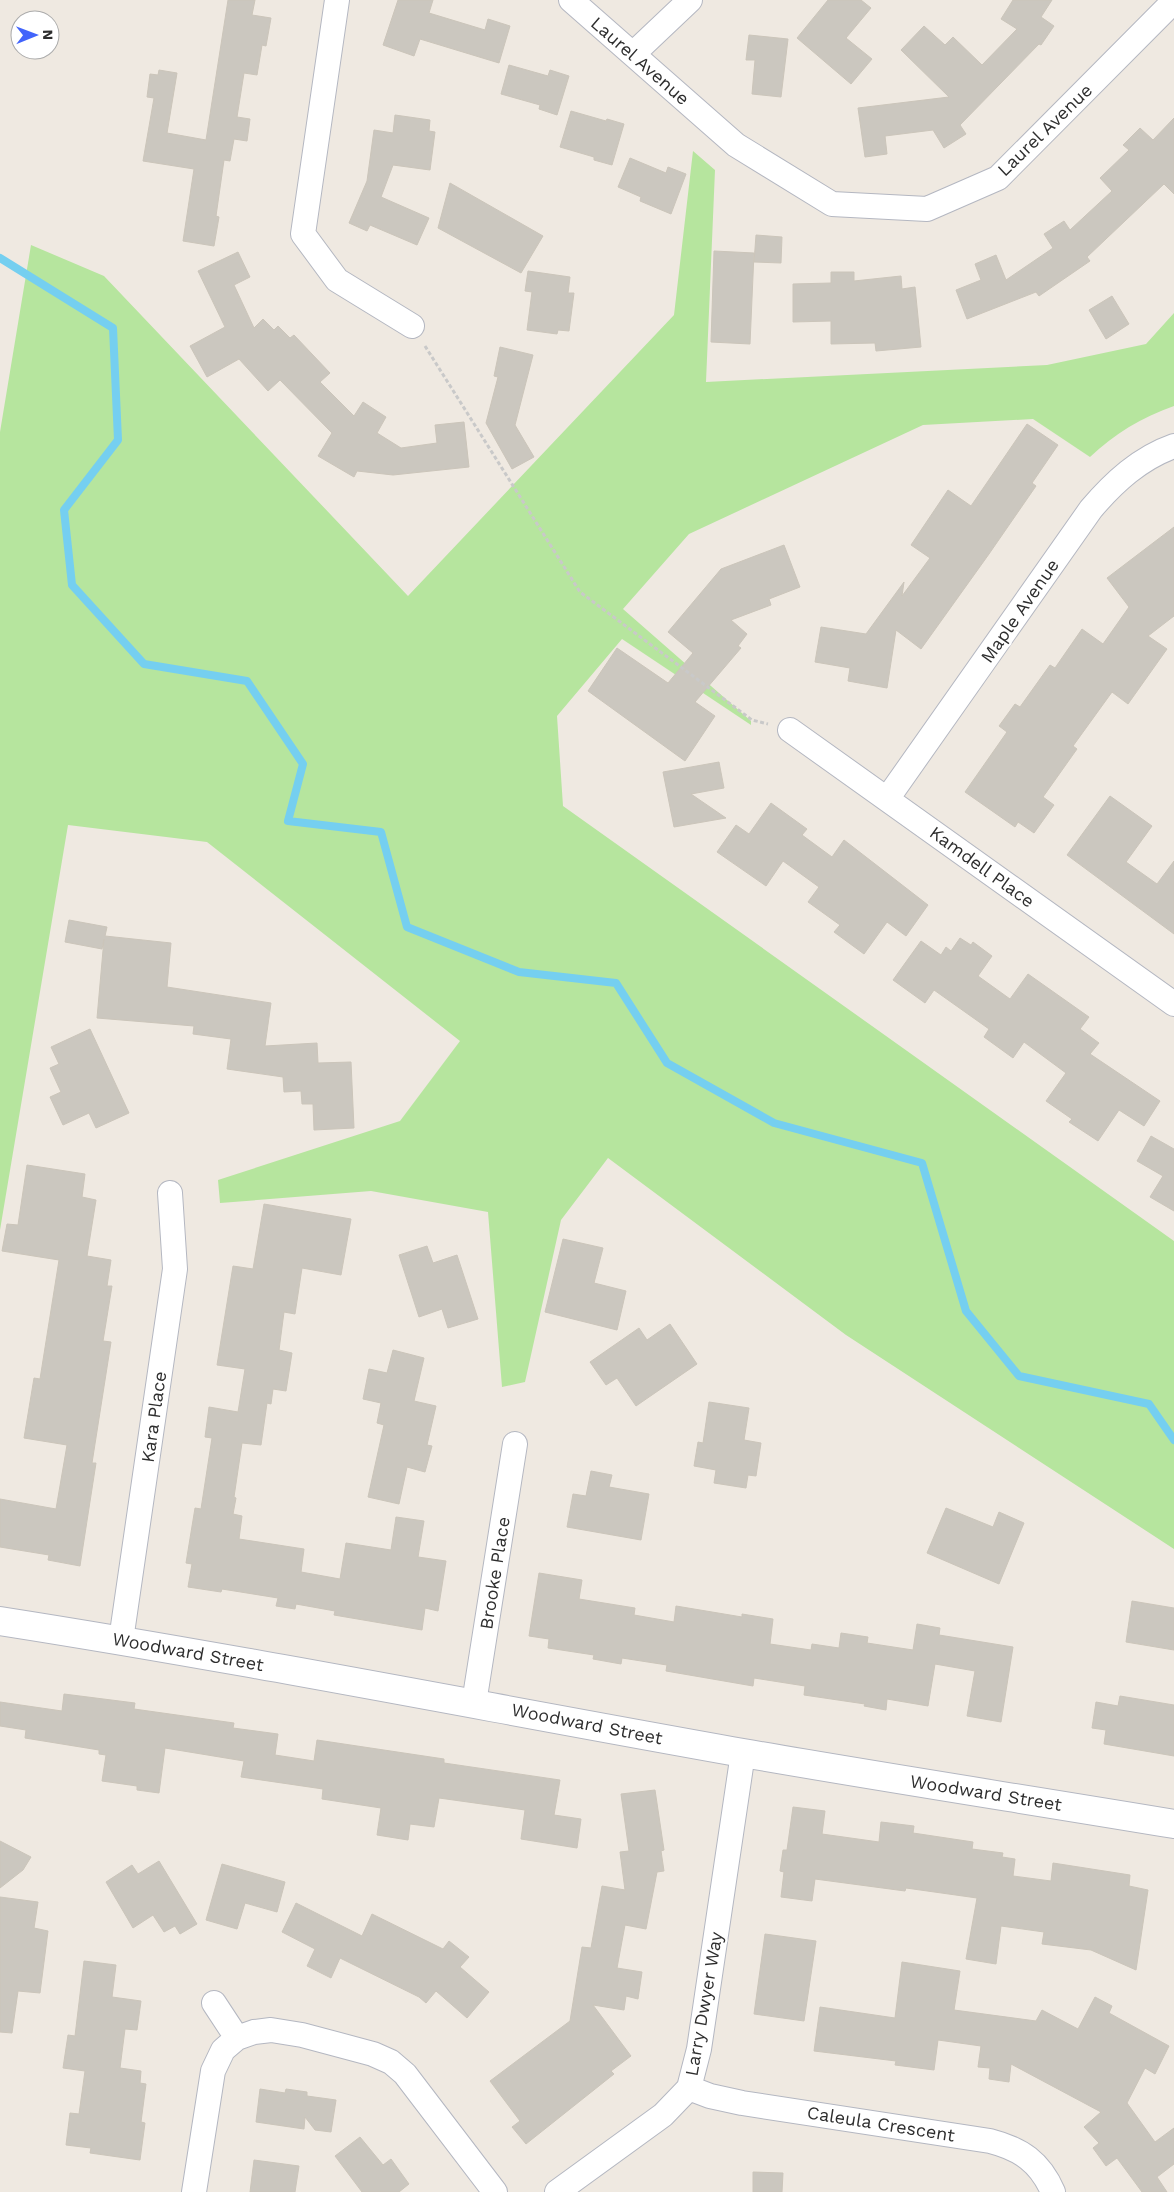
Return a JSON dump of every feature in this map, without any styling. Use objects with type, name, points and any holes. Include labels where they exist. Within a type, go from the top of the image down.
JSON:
[{"type":"street","points":[[336,0],[303,234],[337,280],[412,326]]},
{"type":"street","name":"Laurel Avenue","points":[[571,0],[736,145],[832,204],[927,209],[998,178],[1174,2]]},
{"type":"street","points":[[633,54],[690,0]]},
{"type":"street","name":"Maple Avenue","points":[[886,799],[1091,509],[1111,486],[1130,470],[1150,457],[1174,446]]},
{"type":"street","name":"Kamdell Place","points":[[790,730],[1174,1004]]},
{"type":"street","name":"Kara Place","points":[[122,1640],[175,1269],[170,1193]]},
{"type":"street","name":"Brooke Place","points":[[474,1702],[515,1444]]},
{"type":"street","name":"Woodward Street","points":[[0,1621],[122,1640],[474,1702],[743,1753],[1174,1824]]},
{"type":"street","name":"Larry Dwyer Way","points":[[558,2192],[663,2115],[689,2088],[699,2048],[743,1753]]},
{"type":"street","points":[[214,2003],[237,2038]]},
{"type":"street","points":[[194,2192],[213,2071],[223,2050],[237,2038],[254,2032],[271,2030],[302,2035],[373,2054],[391,2062],[405,2074],[496,2192]]},
{"type":"street","name":"Caleula Crescent","points":[[689,2088],[710,2096],[742,2103],[990,2141],[1009,2146],[1036,2164],[1052,2192]]},
{"type":"path","points":[[412,326],[580,592],[752,720],[790,730]]},
{"type":"green space","points":[[693,151],[715,170],[706,382],[1047,365],[1146,344],[1174,313],[1174,406],[1151,415],[1129,427],[1090,457],[1033,419],[923,425],[689,534],[623,609],[751,721],[751,725],[622,639],[557,716],[563,806],[1174,1241],[1174,1549],[846,1335],[608,1158],[561,1220],[525,1382],[502,1387],[488,1212],[371,1191],[220,1203],[218,1180],[400,1121],[460,1041],[207,842],[68,825],[0,1230],[0,432],[31,245],[104,276],[408,596],[674,315]]},
{"type":"building","points":[[228,0],[255,0],[252,15],[271,18],[266,46],[262,45],[257,75],[244,73],[237,117],[250,119],[247,141],[234,139],[230,161],[224,160],[216,216],[219,217],[214,246],[183,241],[194,169],[143,161],[154,98],[147,97],[150,74],[158,75],[159,70],[177,73],[167,133],[206,140]]},
{"type":"building","points":[[398,0],[433,0],[429,13],[485,30],[488,19],[510,26],[499,63],[420,39],[414,56],[383,45]]},
{"type":"building","points":[[828,0],[861,0],[871,8],[846,38],[872,59],[851,84],[797,38]]},
{"type":"building","points":[[1013,0],[1052,0],[1041,17],[1054,26],[1041,45],[1039,44],[960,125],[966,134],[944,148],[933,130],[885,136],[887,154],[865,157],[858,108],[949,97],[901,50],[924,26],[945,45],[953,37],[982,65],[1017,29],[1001,19]]},
{"type":"building","points":[[749,35],[788,39],[781,97],[752,94],[755,60],[746,60]]},
{"type":"building","points":[[509,65],[548,76],[550,70],[569,76],[557,115],[539,109],[540,105],[501,94]]},
{"type":"building","points":[[571,111],[624,124],[612,165],[594,160],[594,157],[560,147]]},
{"type":"building","points":[[395,115],[430,120],[429,131],[435,132],[430,170],[393,165],[381,197],[429,218],[417,245],[370,225],[367,231],[349,223],[367,181],[374,130],[393,133]]},
{"type":"building","points":[[1174,118],[1174,194],[1164,184],[1087,257],[1090,261],[1039,296],[1036,292],[967,319],[956,290],[981,280],[975,264],[996,255],[1006,280],[1053,248],[1044,234],[1064,221],[1070,230],[1112,191],[1100,178],[1129,150],[1123,145],[1140,128],[1153,140]]},
{"type":"building","points":[[630,158],[666,173],[668,167],[686,174],[671,214],[640,201],[641,197],[618,187]]},
{"type":"building","points":[[450,183],[543,236],[521,273],[438,228]]},
{"type":"building","points":[[756,235],[782,237],[781,263],[754,262]]},
{"type":"building","points":[[714,251],[754,253],[750,344],[711,342]]},
{"type":"building","points":[[238,252],[250,277],[234,285],[254,328],[263,319],[274,330],[278,326],[290,338],[294,335],[330,373],[320,382],[354,416],[363,402],[386,417],[377,433],[401,448],[437,443],[435,425],[464,422],[469,467],[393,475],[357,471],[354,477],[318,456],[332,433],[280,380],[268,391],[239,359],[207,377],[190,346],[225,327],[198,271]]},
{"type":"building","points":[[528,271],[570,277],[568,293],[574,293],[569,331],[558,330],[557,334],[527,330],[532,292],[525,291]]},
{"type":"building","points":[[831,272],[854,272],[854,281],[901,276],[902,289],[915,287],[921,347],[876,351],[875,343],[831,344],[831,321],[793,322],[793,284],[831,283]]},
{"type":"building","points":[[1112,296],[1129,324],[1106,339],[1089,310]]},
{"type":"building","points":[[500,347],[533,355],[515,425],[534,457],[512,469],[486,423],[498,377],[494,376]]},
{"type":"building","points":[[1027,424],[1058,445],[1032,483],[1036,486],[921,649],[896,630],[887,688],[848,681],[850,668],[815,662],[821,627],[866,634],[904,582],[902,596],[930,558],[911,545],[948,490],[971,506]]},
{"type":"building","points":[[1174,527],[1174,616],[1148,636],[1167,649],[1128,704],[1112,692],[1073,746],[1077,749],[1043,797],[1054,805],[1034,833],[1018,822],[1015,827],[965,792],[1007,732],[999,726],[1015,704],[1020,707],[1050,665],[1055,668],[1082,629],[1103,644],[1129,607],[1107,578]]},
{"type":"building","points":[[784,545],[800,587],[769,599],[771,605],[731,620],[747,634],[738,646],[741,648],[695,702],[715,716],[685,761],[588,691],[617,648],[668,683],[693,653],[668,632],[721,569]]},
{"type":"building","points":[[719,762],[724,788],[691,794],[726,818],[674,827],[663,772]]},
{"type":"building","points":[[1110,796],[1152,826],[1126,862],[1157,884],[1174,861],[1174,934],[1067,855]]},
{"type":"building","points":[[771,803],[807,829],[802,835],[832,857],[844,840],[928,905],[906,936],[887,922],[864,954],[834,932],[840,925],[808,902],[819,887],[783,861],[766,886],[717,852],[736,825],[749,834]]},
{"type":"building","points":[[69,920],[107,927],[105,936],[171,943],[167,987],[271,1003],[265,1046],[317,1043],[318,1063],[351,1062],[354,1128],[314,1130],[313,1104],[302,1104],[301,1091],[284,1092],[283,1077],[227,1069],[231,1039],[193,1034],[194,1026],[97,1018],[104,939],[102,949],[65,942]]},
{"type":"building","points":[[960,938],[971,945],[973,942],[992,956],[978,976],[1010,999],[1028,974],[1089,1017],[1080,1029],[1099,1043],[1090,1054],[1160,1101],[1144,1126],[1119,1110],[1098,1141],[1069,1122],[1072,1119],[1046,1101],[1066,1073],[1024,1042],[1013,1058],[984,1037],[989,1029],[934,990],[925,1003],[893,980],[921,941],[941,955],[946,947],[951,951]]},
{"type":"building","points":[[90,1029],[129,1113],[96,1128],[89,1113],[63,1125],[50,1097],[61,1092],[50,1068],[59,1064],[51,1047]]},
{"type":"building","points":[[1151,1136],[1174,1149],[1174,1211],[1150,1197],[1163,1176],[1137,1161]]},
{"type":"building","points":[[27,1165],[85,1174],[82,1197],[96,1200],[87,1256],[111,1260],[107,1286],[112,1286],[103,1341],[111,1342],[92,1463],[96,1463],[80,1566],[48,1560],[49,1555],[0,1547],[0,1499],[56,1509],[67,1445],[24,1438],[34,1378],[40,1379],[59,1260],[2,1251],[7,1224],[18,1225]]},
{"type":"building","points":[[264,1204],[351,1219],[341,1275],[302,1268],[295,1314],[284,1312],[279,1350],[292,1353],[286,1391],[273,1389],[271,1404],[267,1403],[261,1445],[242,1443],[233,1514],[242,1516],[239,1539],[304,1549],[301,1572],[340,1579],[346,1543],[391,1550],[396,1517],[424,1521],[418,1557],[446,1561],[438,1611],[425,1608],[422,1630],[334,1615],[335,1611],[296,1604],[295,1609],[276,1606],[278,1598],[222,1589],[221,1592],[188,1587],[192,1564],[186,1563],[195,1508],[201,1509],[212,1438],[205,1437],[209,1407],[238,1412],[245,1369],[217,1365],[233,1266],[253,1269]]},
{"type":"building","points":[[563,1239],[603,1248],[594,1283],[626,1291],[617,1330],[545,1312]]},
{"type":"building","points":[[427,1246],[433,1263],[457,1255],[478,1319],[448,1328],[442,1309],[419,1317],[399,1255]]},
{"type":"building","points":[[670,1324],[697,1364],[636,1406],[617,1378],[606,1385],[590,1362],[639,1328],[647,1340]]},
{"type":"building","points":[[393,1350],[424,1358],[414,1401],[436,1406],[427,1445],[432,1446],[425,1472],[407,1467],[399,1504],[368,1497],[384,1425],[377,1423],[381,1403],[363,1399],[369,1369],[387,1373]]},
{"type":"building","points":[[709,1402],[749,1408],[744,1440],[761,1443],[756,1476],[748,1475],[746,1488],[714,1483],[716,1470],[694,1466],[698,1442],[703,1443]]},
{"type":"building","points":[[591,1471],[612,1475],[609,1487],[649,1494],[641,1540],[567,1527],[573,1494],[586,1496]]},
{"type":"building","points":[[946,1508],[993,1527],[999,1512],[1024,1523],[999,1584],[927,1553]]},
{"type":"building","points":[[539,1573],[582,1580],[579,1599],[635,1608],[634,1615],[674,1622],[676,1606],[742,1617],[742,1614],[773,1619],[770,1644],[811,1650],[812,1644],[839,1648],[841,1633],[868,1637],[867,1643],[913,1650],[917,1624],[940,1628],[939,1635],[1013,1647],[1001,1722],[967,1716],[975,1671],[935,1664],[928,1706],[887,1699],[886,1710],[864,1706],[865,1704],[804,1695],[805,1686],[754,1678],[753,1686],[666,1671],[667,1665],[622,1658],[621,1664],[593,1659],[594,1655],[548,1648],[549,1639],[529,1636]]},
{"type":"building","points":[[1132,1601],[1174,1608],[1174,1650],[1126,1642]]},
{"type":"building","points":[[64,1694],[135,1703],[134,1709],[234,1723],[233,1728],[278,1734],[275,1755],[314,1761],[317,1740],[444,1759],[444,1763],[560,1780],[554,1815],[581,1819],[577,1848],[521,1839],[525,1810],[439,1798],[434,1827],[410,1824],[408,1840],[377,1835],[381,1808],[322,1799],[323,1789],[241,1777],[244,1761],[165,1748],[159,1793],[137,1790],[137,1786],[102,1781],[106,1755],[99,1754],[99,1750],[25,1738],[26,1730],[0,1726],[0,1702],[62,1711]]},
{"type":"building","points":[[1120,1696],[1174,1705],[1174,1756],[1104,1744],[1106,1730],[1092,1728],[1096,1702],[1118,1706]]},
{"type":"building","points":[[655,1790],[664,1850],[661,1851],[664,1871],[657,1872],[646,1929],[625,1925],[617,1968],[642,1972],[638,1999],[626,1996],[624,2010],[593,2005],[631,2056],[611,2071],[614,2074],[526,2144],[512,2127],[520,2121],[490,2081],[570,2021],[582,1947],[591,1948],[602,1886],[625,1890],[620,1852],[629,1851],[621,1794]]},
{"type":"building","points":[[793,1807],[825,1811],[822,1834],[879,1842],[881,1822],[914,1826],[913,1833],[973,1842],[972,1849],[1003,1853],[1002,1857],[1015,1859],[1013,1876],[1051,1881],[1053,1863],[1130,1875],[1129,1886],[1148,1890],[1136,1970],[1091,1950],[1042,1944],[1044,1932],[1001,1926],[996,1964],[966,1959],[977,1898],[906,1888],[905,1891],[815,1879],[812,1901],[781,1897],[784,1872],[780,1871],[783,1850],[787,1850]]},
{"type":"building","points":[[0,1841],[31,1857],[23,1870],[0,1888]]},
{"type":"building","points":[[159,1861],[197,1924],[180,1934],[175,1926],[164,1932],[153,1915],[133,1928],[106,1882],[132,1865],[138,1874]]},
{"type":"building","points":[[222,1864],[285,1882],[277,1912],[245,1903],[237,1929],[206,1920]]},
{"type":"building","points":[[0,1897],[38,1902],[34,1928],[48,1931],[40,1993],[18,1991],[12,2033],[0,2032]]},
{"type":"building","points":[[296,1903],[362,1936],[372,1914],[443,1949],[449,1941],[469,1957],[460,1967],[489,1992],[467,2018],[436,1991],[426,2003],[419,1997],[340,1958],[331,1978],[307,1966],[315,1949],[282,1932]]},
{"type":"building","points":[[765,1934],[816,1941],[804,2021],[754,2014]]},
{"type":"building","points":[[84,1961],[116,1965],[112,1997],[141,2001],[137,2030],[125,2029],[120,2068],[141,2071],[140,2083],[146,2084],[141,2122],[145,2123],[140,2160],[90,2153],[91,2148],[66,2145],[70,2113],[79,2114],[85,2071],[63,2068],[68,2035],[75,2036]]},
{"type":"building","points":[[902,1962],[960,1971],[954,2010],[1036,2021],[1042,2010],[1078,2029],[1095,1997],[1112,2006],[1109,2013],[1169,2046],[1155,2074],[1145,2068],[1127,2103],[1155,2142],[1174,2128],[1174,2164],[1157,2177],[1167,2192],[1142,2192],[1117,2158],[1106,2166],[1093,2148],[1099,2143],[1084,2127],[1101,2112],[1011,2064],[1009,2082],[989,2079],[990,2068],[978,2067],[981,2046],[938,2040],[934,2070],[895,2065],[896,2061],[814,2051],[820,2007],[895,2018]]},
{"type":"building","points":[[260,2089],[285,2093],[286,2089],[307,2092],[307,2096],[336,2100],[331,2132],[315,2130],[305,2117],[304,2129],[256,2122]]},
{"type":"building","points":[[360,2137],[383,2165],[391,2159],[409,2184],[399,2192],[362,2192],[335,2156]]},
{"type":"building","points":[[254,2160],[299,2166],[295,2192],[250,2192]]},
{"type":"building","points":[[753,2172],[783,2173],[782,2192],[753,2192]]},
{"type":"waterway","points":[[0,258],[113,328],[118,440],[64,510],[72,585],[144,664],[247,681],[303,764],[288,821],[381,832],[407,927],[519,972],[616,983],[667,1063],[774,1123],[922,1163],[966,1311],[1019,1376],[1149,1404],[1174,1440]]}]
